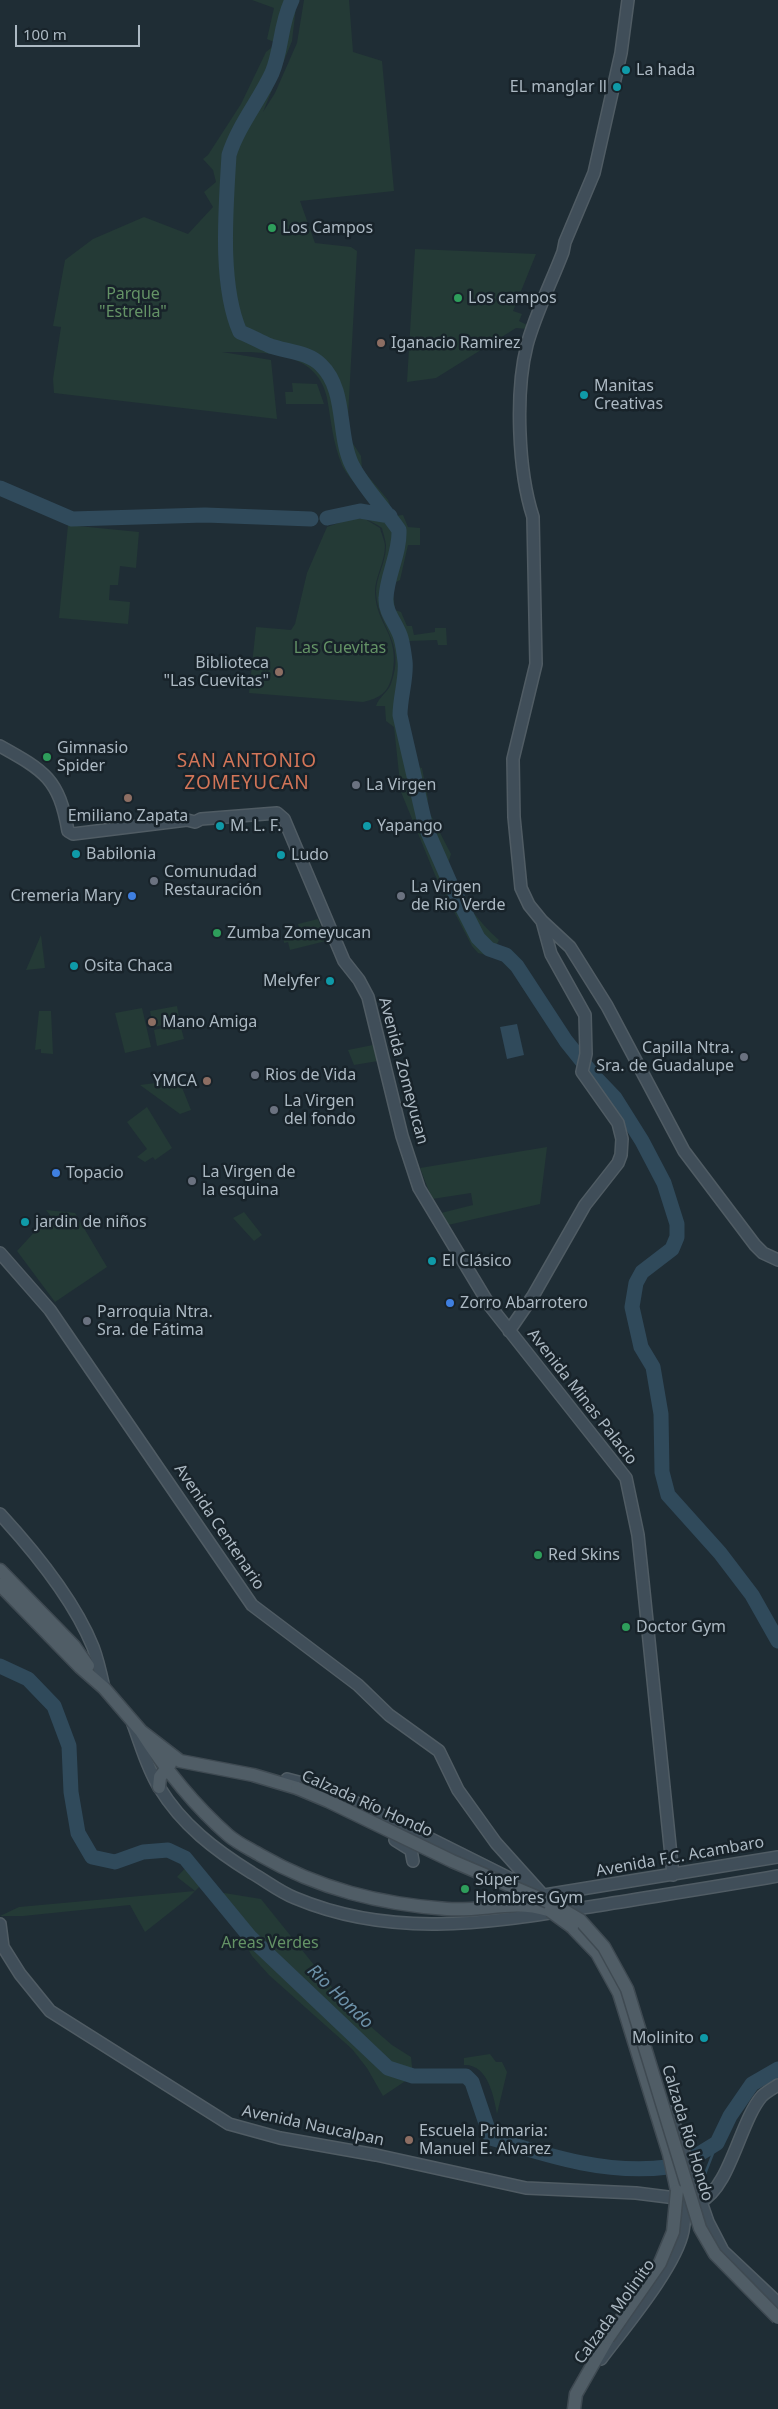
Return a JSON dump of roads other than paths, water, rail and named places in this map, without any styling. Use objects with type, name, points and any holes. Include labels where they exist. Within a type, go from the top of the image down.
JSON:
[{"type":"main road","name":"Avenida Minas Palacio","points":[[628,0],[621,54],[594,174],[565,242],[557,270],[531,335],[524,365],[521,445],[528,500],[533,516],[536,664],[513,759],[511,782],[521,888],[529,905],[542,921],[551,954],[585,1015],[582,1072],[618,1123],[622,1139],[621,1155],[618,1162],[585,1205],[533,1296],[509,1331],[626,1478],[638,1535],[673,1875]]},
{"type":"main road","name":"Avenida Zomeyucan","points":[[0,746],[29,763],[51,782],[60,797],[68,831],[73,834],[81,835],[187,820],[195,822],[201,819],[277,813],[284,819],[344,962],[359,980],[368,997],[402,1136],[419,1188],[490,1306],[509,1331]]},
{"type":"main road","points":[[542,921],[568,944],[601,998],[689,1158],[757,1248],[778,1260]]},
{"type":"main road","name":"Avenida Centenario","points":[[0,1253],[50,1310],[252,1605],[358,1685],[389,1715],[439,1751],[458,1790],[496,1843],[545,1896]]},
{"type":"main road","points":[[0,1514],[40,1562],[78,1617],[93,1646],[104,1688]]},
{"type":"main road","name":"Calzada Río Hondo","points":[[0,1570],[74,1646],[104,1688],[141,1731],[180,1761],[253,1775],[297,1788],[452,1861],[553,1904],[580,1920],[604,1947],[627,1990],[700,2228],[715,2254],[778,2318]]},
{"type":"main road","name":"Calzada Río Hondo","points":[[0,1585],[80,1667],[104,1688]]},
{"type":"main road","name":"Avenida F.C. Acambaro","points":[[131,1718],[150,1771],[159,1787],[183,1820],[222,1855],[294,1897],[353,1917],[414,1924],[466,1924],[565,1911],[778,1876]]},
{"type":"main road","name":"Avenida F.C. Acambaro","points":[[141,1731],[165,1769],[229,1836],[305,1879],[359,1897],[402,1905],[450,1909],[514,1904],[534,1905],[548,1910],[572,1927],[597,1953],[619,1993],[669,2154],[680,2199],[673,2232],[660,2264],[608,2338],[576,2394]]},
{"type":"main road","points":[[159,1787],[160,1777],[165,1769],[170,1764],[180,1761]]},
{"type":"main road","points":[[253,1775],[277,1788],[344,1813],[407,1846],[411,1850],[413,1861],[419,1853],[420,1844],[417,1836],[407,1826]]},
{"type":"main road","name":"Calzada Río Hondo","points":[[253,1775],[279,1777],[329,1790],[407,1826],[545,1896],[596,1933],[626,1981],[700,2202],[711,2229],[724,2251],[778,2303]]},
{"type":"main road","name":"Avenida F.C. Acambaro","points":[[293,1872],[362,1892],[420,1902],[482,1905],[673,1875],[778,1856]]},
{"type":"main road","name":"Calzada Río Hondo","points":[[565,1911],[591,1939],[618,1984],[674,2153],[683,2232]]},
{"type":"main road","name":"Avenida Naucalpan","points":[[0,1924],[3,1947],[20,1974],[50,2012],[229,2124],[280,2138],[526,2188],[636,2193],[700,2202]]},
{"type":"main road","points":[[700,2202],[714,2192],[754,2109],[763,2095],[778,2085]]},
{"type":"main road","points":[[696,2186],[714,2192]]},
{"type":"main road","points":[[683,2232],[711,2229]]},
{"type":"main road","name":"Calzada Molinito","points":[[574,2409],[576,2394],[672,2259],[683,2232]]},
{"type":"water","points":[[517,1024],[524,1055],[507,1059],[500,1027]]},
{"type":"waterway","points":[[292,0],[285,18],[278,55],[272,73],[243,124],[229,155],[226,198],[226,269],[233,313],[240,332],[268,345],[303,354],[315,360],[329,375],[335,387],[344,440],[352,465],[362,482],[399,530],[398,547],[387,589],[386,603],[403,646],[405,667],[400,715],[426,828],[451,885],[478,938],[489,949],[506,955],[517,966],[566,1041],[594,1076],[615,1098],[642,1141],[664,1183],[677,1224],[677,1237],[672,1249],[642,1272],[636,1283],[632,1307],[641,1347],[653,1367],[661,1414],[662,1472],[668,1495],[720,1553],[752,1595],[778,1641]]},
{"type":"waterway","points":[[0,488],[72,519],[205,515],[311,519]]},
{"type":"waterway","points":[[327,518],[360,511],[390,516]]},
{"type":"waterway","name":"Rio Hondo","points":[[0,1666],[28,1679],[54,1706],[69,1746],[71,1792],[78,1833],[92,1857],[115,1862],[143,1852],[168,1850],[185,1858],[250,1937],[388,2068],[413,2076],[466,2076],[472,2082],[491,2138],[556,2157],[600,2166],[645,2169],[668,2167]]},
{"type":"waterway","points":[[691,2159],[717,2143],[730,2116],[752,2084],[778,2069]]},
{"type":"waterway","points":[[705,2174],[717,2143]]},
{"type":"place","name":"La hada","points":[[626,70]]},
{"type":"place","name":"EL manglar ll","points":[[617,87]]},
{"type":"place","name":"Los Campos","points":[[272,228]]},
{"type":"place","name":"Los campos","points":[[458,298]]},
{"type":"place","name":"Iganacio Ramirez","points":[[381,343]]},
{"type":"place","name":"Manitas Creativas","points":[[584,395]]},
{"type":"place","name":"Biblioteca \"Las Cuevitas\"","points":[[279,672]]},
{"type":"place","name":"Gimnasio Spider","points":[[47,757]]},
{"type":"place","name":"La Virgen","points":[[356,785]]},
{"type":"place","name":"Emiliano Zapata","points":[[128,798]]},
{"type":"place","name":"M. L. F.","points":[[220,826]]},
{"type":"place","name":"Yapango","points":[[367,826]]},
{"type":"place","name":"Babilonia","points":[[76,854]]},
{"type":"place","name":"Ludo","points":[[281,855]]},
{"type":"place","name":"Comunudad Restauración","points":[[154,881]]},
{"type":"place","name":"Cremeria Mary","points":[[132,896]]},
{"type":"place","name":"La Virgen de Rio Verde","points":[[401,896]]},
{"type":"place","name":"Zumba Zomeyucan","points":[[217,933]]},
{"type":"place","name":"Osita Chaca","points":[[74,966]]},
{"type":"place","name":"Melyfer","points":[[330,981]]},
{"type":"place","name":"Mano Amiga","points":[[152,1022]]},
{"type":"place","name":"Capilla Ntra. Sra. de Guadalupe","points":[[744,1057]]},
{"type":"place","name":"Rios de Vida","points":[[255,1075]]},
{"type":"place","name":"YMCA","points":[[207,1081]]},
{"type":"place","name":"La Virgen del fondo","points":[[274,1110]]},
{"type":"place","name":"Topacio","points":[[56,1173]]},
{"type":"place","name":"La Virgen de la esquina","points":[[192,1181]]},
{"type":"place","name":"jardin de niños","points":[[25,1222]]},
{"type":"place","name":"El Clásico","points":[[432,1261]]},
{"type":"place","name":"Zorro Abarrotero","points":[[450,1303]]},
{"type":"place","name":"Parroquia Ntra. Sra. de Fátima","points":[[87,1321]]},
{"type":"place","name":"Red Skins","points":[[538,1555]]},
{"type":"place","name":"Doctor Gym","points":[[626,1627]]},
{"type":"place","name":"Súper Hombres Gym","points":[[465,1889]]},
{"type":"place","name":"Molinito","points":[[704,2038]]},
{"type":"place","name":"Escuela Primaria: Manuel E. Alvarez","points":[[409,2140]]},
{"type":"district","name":"SAN ANTONIO ZOMEYUCAN","points":[[247,773]]},
{"type":"park label","name":"Parque \"Estrella\"","points":[[133,303]]},
{"type":"park label","name":"Las Cuevitas","points":[[340,648]]},
{"type":"park label","name":"Areas Verdes","points":[[270,1943]]}]
